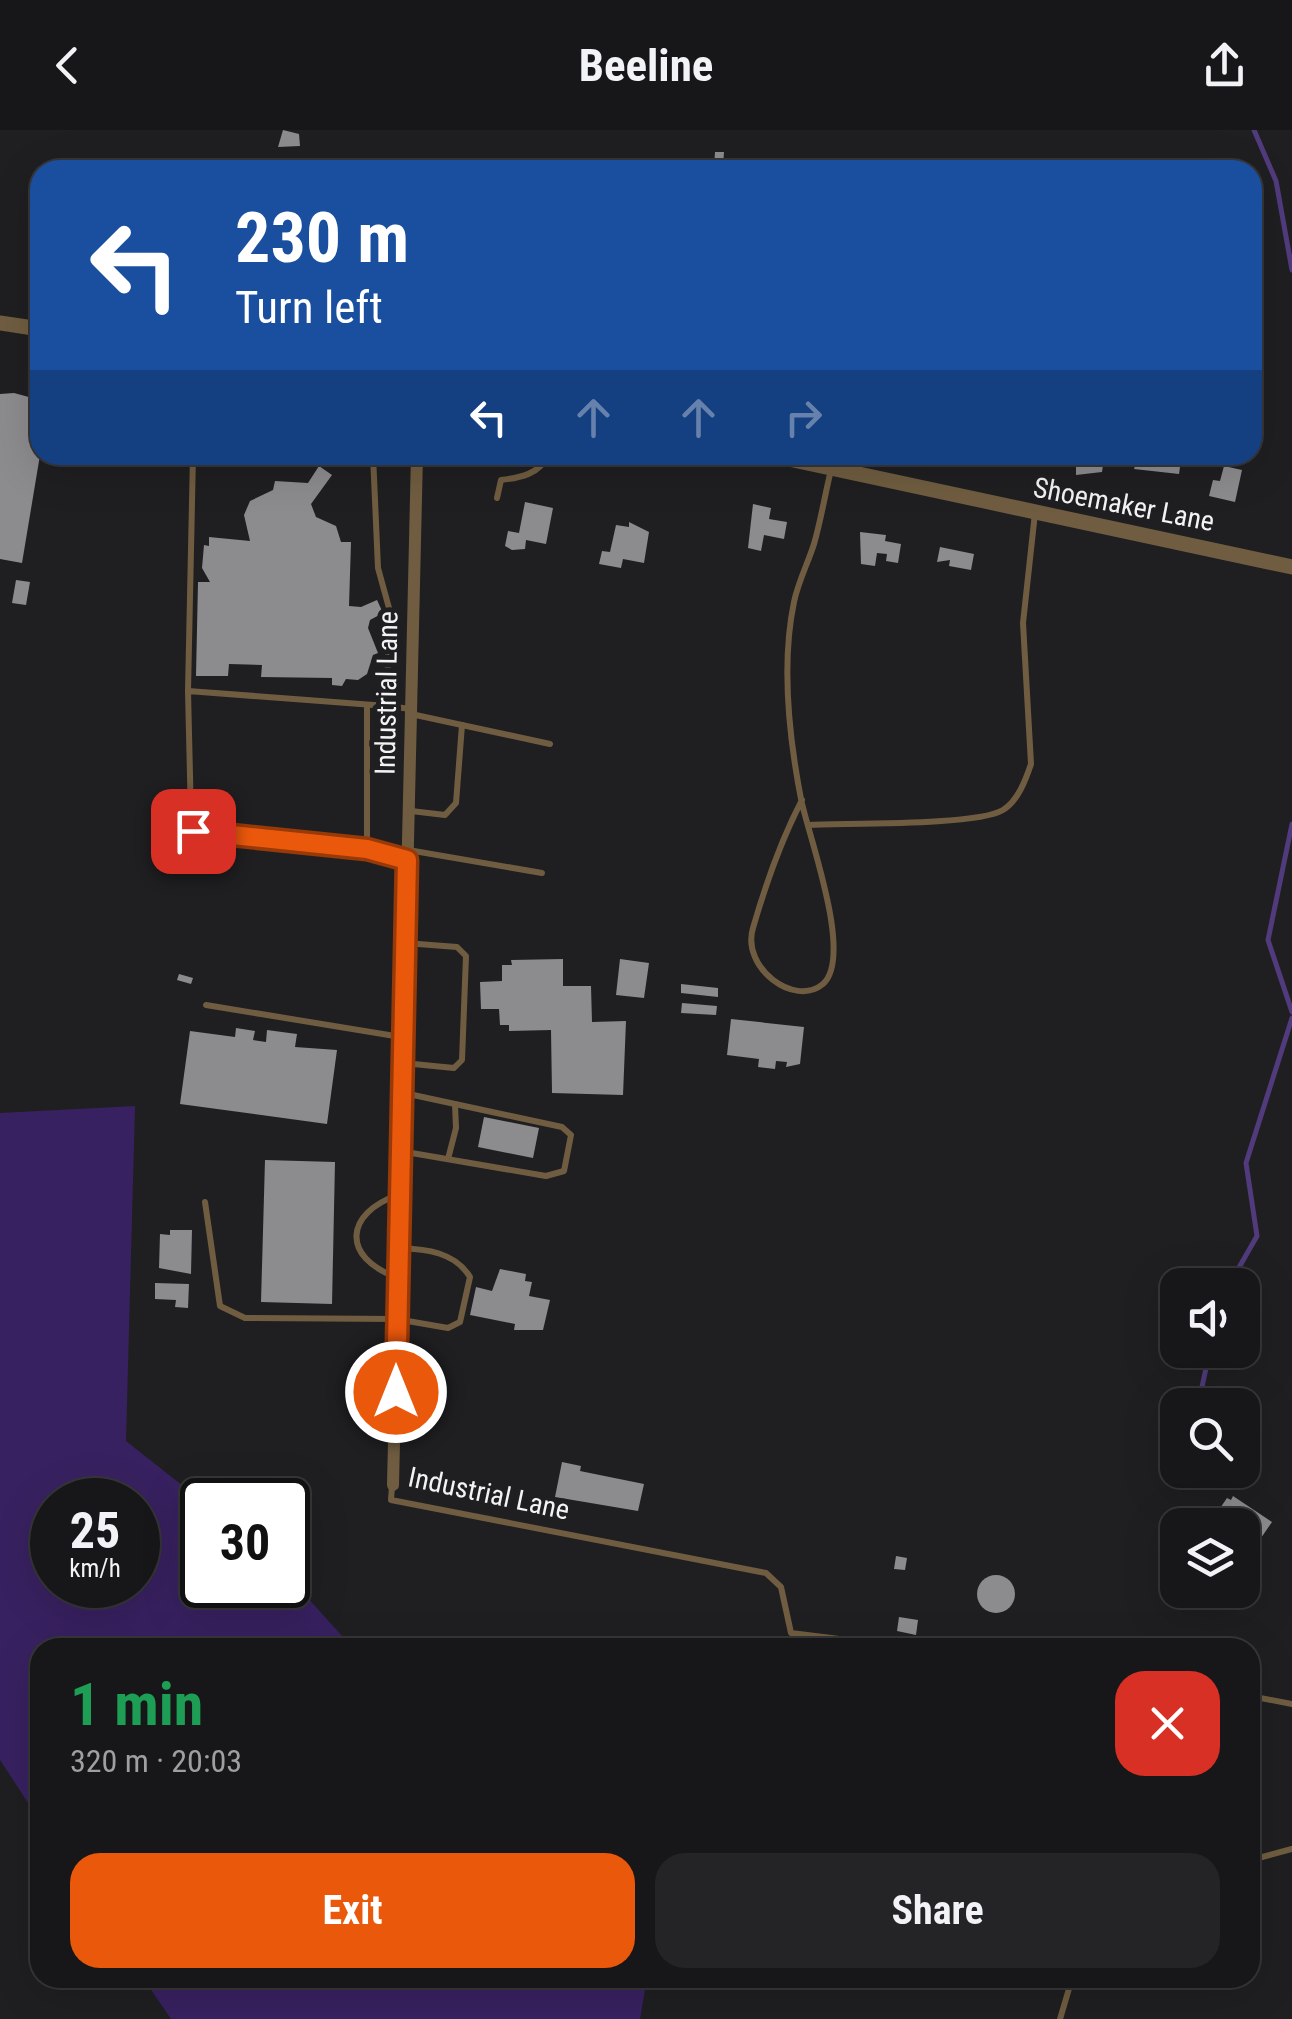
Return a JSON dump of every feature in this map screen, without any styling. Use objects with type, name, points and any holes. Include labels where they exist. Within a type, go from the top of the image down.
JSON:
[{"type":"street","points":[[0,323],[30,328]]},
{"type":"street","name":"Industrial Lane","points":[[392,1485],[417,465]]},
{"type":"street","name":"Shoemaker Lane","points":[[817,465],[1291,562]]},
{"type":"lane","points":[[192,465],[188,691],[193,831],[542,873]]},
{"type":"lane","points":[[373,465],[378,568],[390,608],[387,706]]},
{"type":"lane","points":[[497,498],[501,480],[524,477],[542,465]]},
{"type":"lane","points":[[802,800],[778,845],[750,935],[754,963],[772,982],[806,990],[822,985],[829,974],[833,937],[829,898],[802,800],[790,691],[791,624],[831,468]]},
{"type":"lane","points":[[808,825],[1003,810],[1024,785],[1031,764],[1023,623],[1035,512]]},
{"type":"lane","points":[[188,691],[387,706],[550,744]]},
{"type":"lane","points":[[367,704],[367,849]]},
{"type":"lane","points":[[408,811],[445,815],[456,803],[462,725]]},
{"type":"lane","points":[[402,1063],[454,1068],[462,1060],[466,956],[457,947],[405,943]]},
{"type":"lane","points":[[206,1005],[402,1038]]},
{"type":"lane","points":[[399,1151],[546,1176],[564,1171],[572,1134],[562,1127],[401,1092]]},
{"type":"lane","points":[[448,1159],[456,1128],[455,1104]]},
{"type":"lane","points":[[397,1278],[371,1268],[362,1256],[357,1228],[362,1214],[374,1203],[398,1194]]},
{"type":"lane","points":[[205,1202],[214,1289],[220,1306],[245,1318],[396,1319],[448,1328],[460,1322],[470,1277],[462,1264],[444,1254],[398,1248]]},
{"type":"lane","name":"Industrial Lane","points":[[392,1485],[391,1500],[766,1573],[781,1587],[792,1633]]},
{"type":"lane","points":[[791,1638],[792,1633],[832,1638]]},
{"type":"lane","points":[[1260,1698],[1292,1704]]},
{"type":"lane","points":[[1260,1858],[1292,1850]]},
{"type":"lane","points":[[1060,2019],[1069,1988]]},
{"type":"shaded area","points":[[135,1106],[126,1441],[180,1484],[180,1608],[310,1608],[310,1600],[344,1638],[30,1638],[30,1806],[0,1760],[0,1113]]},
{"type":"shaded area","points":[[150,1988],[645,1988],[640,2019],[171,2019]]},
{"type":"building","points":[[283,130],[299,134],[300,146],[278,147]]},
{"type":"building","points":[[715,152],[724,152],[724,160],[714,160]]},
{"type":"building","points":[[0,394],[30,397],[30,465],[38,465],[22,563],[0,559]]},
{"type":"building","points":[[1076,465],[1103,465],[1102,472],[1076,475]]},
{"type":"building","points":[[1135,465],[1180,465],[1179,474],[1134,469]]},
{"type":"building","points":[[319,466],[332,475],[311,504],[316,517],[336,526],[341,542],[351,542],[349,606],[361,607],[377,600],[383,613],[370,620],[368,628],[378,653],[373,655],[367,674],[358,680],[346,679],[342,686],[332,685],[332,678],[261,677],[262,665],[229,664],[228,676],[196,676],[198,582],[210,582],[202,568],[204,545],[209,546],[209,537],[250,541],[244,515],[250,501],[273,490],[275,481],[308,483]]},
{"type":"building","points":[[1224,466],[1242,470],[1235,502],[1209,496],[1213,480],[1220,481]]},
{"type":"building","points":[[525,502],[553,508],[546,544],[526,540],[525,549],[512,550],[505,546],[508,531],[519,533]]},
{"type":"building","points":[[753,504],[771,508],[769,519],[787,522],[784,539],[764,535],[761,551],[748,548]]},
{"type":"building","points":[[629,522],[649,532],[644,563],[623,559],[621,568],[599,564],[602,551],[610,552],[616,525],[629,527]]},
{"type":"building","points":[[860,532],[886,535],[885,541],[901,544],[898,563],[886,561],[887,554],[877,553],[875,566],[861,564]]},
{"type":"building","points":[[940,547],[974,554],[971,570],[949,566],[950,560],[937,562]]},
{"type":"building","points":[[16,580],[30,582],[26,605],[12,603]]},
{"type":"building","points":[[563,959],[563,986],[591,986],[592,1022],[626,1021],[623,1095],[552,1093],[551,1030],[509,1031],[509,1025],[500,1025],[499,1009],[481,1009],[480,982],[502,981],[502,965],[512,965],[511,960]]},
{"type":"building","points":[[620,959],[649,963],[644,998],[616,995]]},
{"type":"building","points":[[179,974],[193,978],[191,984],[177,980]]},
{"type":"building","points":[[681,984],[718,988],[718,997],[681,993]]},
{"type":"building","points":[[682,1003],[717,1006],[716,1015],[681,1013]]},
{"type":"building","points":[[731,1019],[804,1027],[800,1064],[786,1067],[787,1062],[776,1061],[775,1069],[758,1067],[759,1059],[727,1055]]},
{"type":"building","points":[[236,1028],[255,1031],[253,1040],[266,1042],[267,1030],[297,1034],[295,1047],[337,1050],[327,1124],[180,1104],[190,1031],[235,1037]]},
{"type":"building","points":[[484,1117],[539,1128],[533,1158],[478,1147]]},
{"type":"building","points":[[265,1160],[335,1162],[332,1304],[261,1302]]},
{"type":"building","points":[[170,1230],[192,1230],[191,1274],[159,1268],[160,1234],[170,1235]]},
{"type":"building","points":[[500,1269],[526,1274],[525,1281],[532,1282],[529,1296],[550,1300],[543,1330],[514,1330],[515,1324],[470,1315],[476,1287],[492,1291]]},
{"type":"building","points":[[155,1283],[189,1284],[188,1308],[175,1307],[176,1300],[155,1299]]},
{"type":"building","points":[[562,1462],[581,1466],[580,1471],[644,1484],[638,1511],[555,1497]]},
{"type":"building","points":[[1233,1496],[1251,1508],[1220,1508],[1227,1498],[1231,1500]]},
{"type":"building","points":[[1260,1514],[1272,1522],[1260,1539]]},
{"type":"building","points":[[896,1556],[907,1558],[905,1570],[894,1569]]},
{"type":"building","points":[[996,1575],[1009,1581],[1015,1594],[1009,1607],[996,1613],[983,1607],[977,1594],[983,1581]]},
{"type":"building","points":[[899,1617],[918,1620],[916,1635],[897,1631]]},
{"type":"waterway","points":[[1254,130],[1276,181],[1292,270]]},
{"type":"waterway","points":[[1292,824],[1268,940],[1292,1012]]},
{"type":"waterway","points":[[1239,1268],[1257,1236],[1246,1163],[1292,1018]]},
{"type":"waterway","points":[[1202,1388],[1206,1368]]},
{"type":"route","points":[[193,831],[367,849],[407,860],[396,1392]]}]
